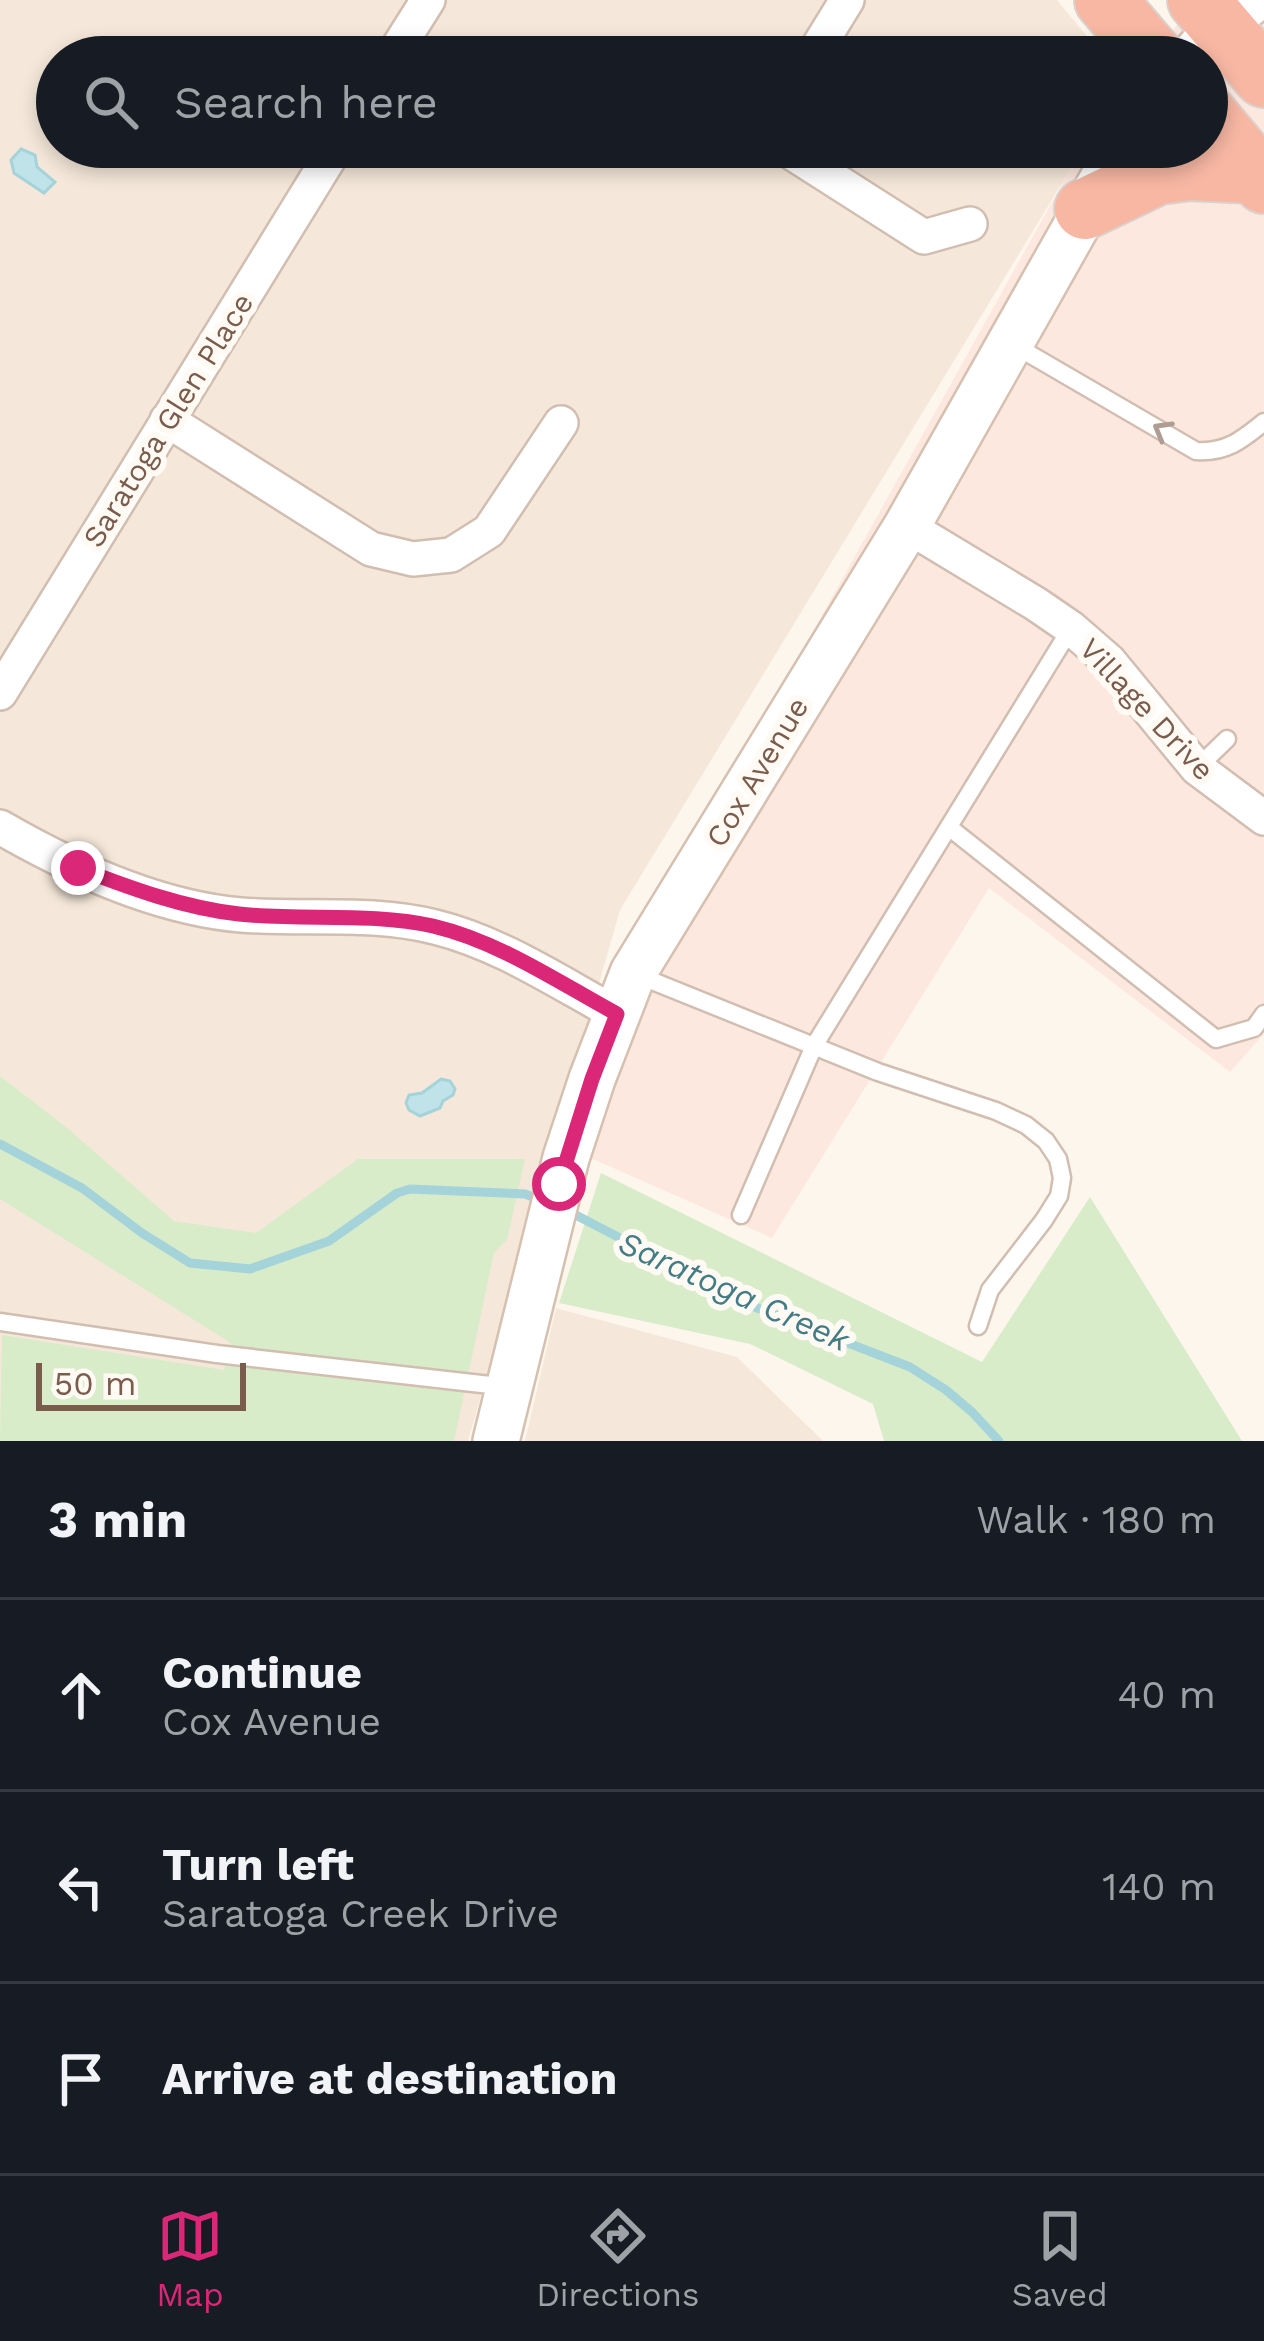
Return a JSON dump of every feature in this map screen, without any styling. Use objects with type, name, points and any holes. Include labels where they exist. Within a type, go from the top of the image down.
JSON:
[{"type":"highway","points":[[1105,0],[1136,36]]},
{"type":"highway","points":[[1216,21],[1264,77]]},
{"type":"highway","points":[[1228,140],[1259,178]]},
{"type":"highway","points":[[1085,208],[1158,175],[1189,170],[1259,178]]},
{"type":"main road","name":"Cox Avenue","points":[[496,1441],[559,1184],[625,994],[907,526],[1109,168]]},
{"type":"street","points":[[405,36],[428,0]]},
{"type":"street","points":[[825,36],[847,0]]},
{"type":"street","name":"Saratoga Glen Place","points":[[0,692],[323,168]]},
{"type":"street","points":[[816,168],[924,236],[970,224]]},
{"type":"street","points":[[167,421],[371,549],[413,559],[451,556],[490,532],[561,423]]},
{"type":"street","name":"Village Drive","points":[[907,526],[1071,628],[1109,661],[1197,768],[1264,818]]},
{"type":"street","points":[[0,827],[78,868],[176,902],[238,914],[400,921],[470,937],[625,994]]},
{"type":"lane","points":[[1009,342],[1196,451],[1214,452],[1234,445],[1264,422]]},
{"type":"lane","points":[[741,1215],[814,1046],[1071,628]]},
{"type":"lane","points":[[1197,768],[1227,739]]},
{"type":"lane","points":[[950,828],[1216,1040],[1254,1028],[1264,1014]]},
{"type":"lane","points":[[625,994],[814,1046],[996,1112],[1027,1125],[1046,1141],[1058,1159],[1059,1196],[990,1290],[978,1325]]},
{"type":"lane","points":[[0,1322],[217,1354],[509,1388]]},
{"type":"shaded area","points":[[0,0],[1057,0],[1087,36],[36,36],[36,168],[1071,168],[620,910],[468,1441],[0,1441]]},
{"type":"shaded area","points":[[1195,0],[1264,0],[1264,1034],[1230,1072],[989,888],[772,1238],[577,1152],[625,969],[1071,168],[1228,168],[1228,36],[1168,36]]},
{"type":"shaded area","points":[[556,1308],[737,1357],[823,1441],[525,1441]]},
{"type":"green space","points":[[0,1076],[174,1221],[256,1233],[358,1159],[525,1159],[507,1240],[494,1253],[454,1441],[0,1441],[2,1335],[224,1370],[231,1343],[0,1199]]},
{"type":"green space","points":[[601,1173],[982,1362],[1090,1197],[1242,1441],[884,1441],[873,1404],[750,1344],[559,1303]]},
{"type":"water","points":[[21,149],[35,155],[36,168],[55,182],[44,193],[14,173],[11,160]]},
{"type":"water","points":[[441,1079],[450,1081],[455,1089],[440,1108],[420,1116],[409,1110],[409,1095],[422,1093]]},
{"type":"waterway","name":"Saratoga Creek","points":[[0,1144],[82,1188],[190,1263],[250,1269],[329,1241],[397,1193],[410,1189],[525,1194],[541,1200]]},
{"type":"waterway","name":"Saratoga Creek","points":[[568,1211],[747,1304],[910,1367],[946,1390],[999,1441]]},
{"type":"route","points":[[78,868],[176,902],[238,914],[434,926],[512,956],[617,1014],[559,1184]]}]
